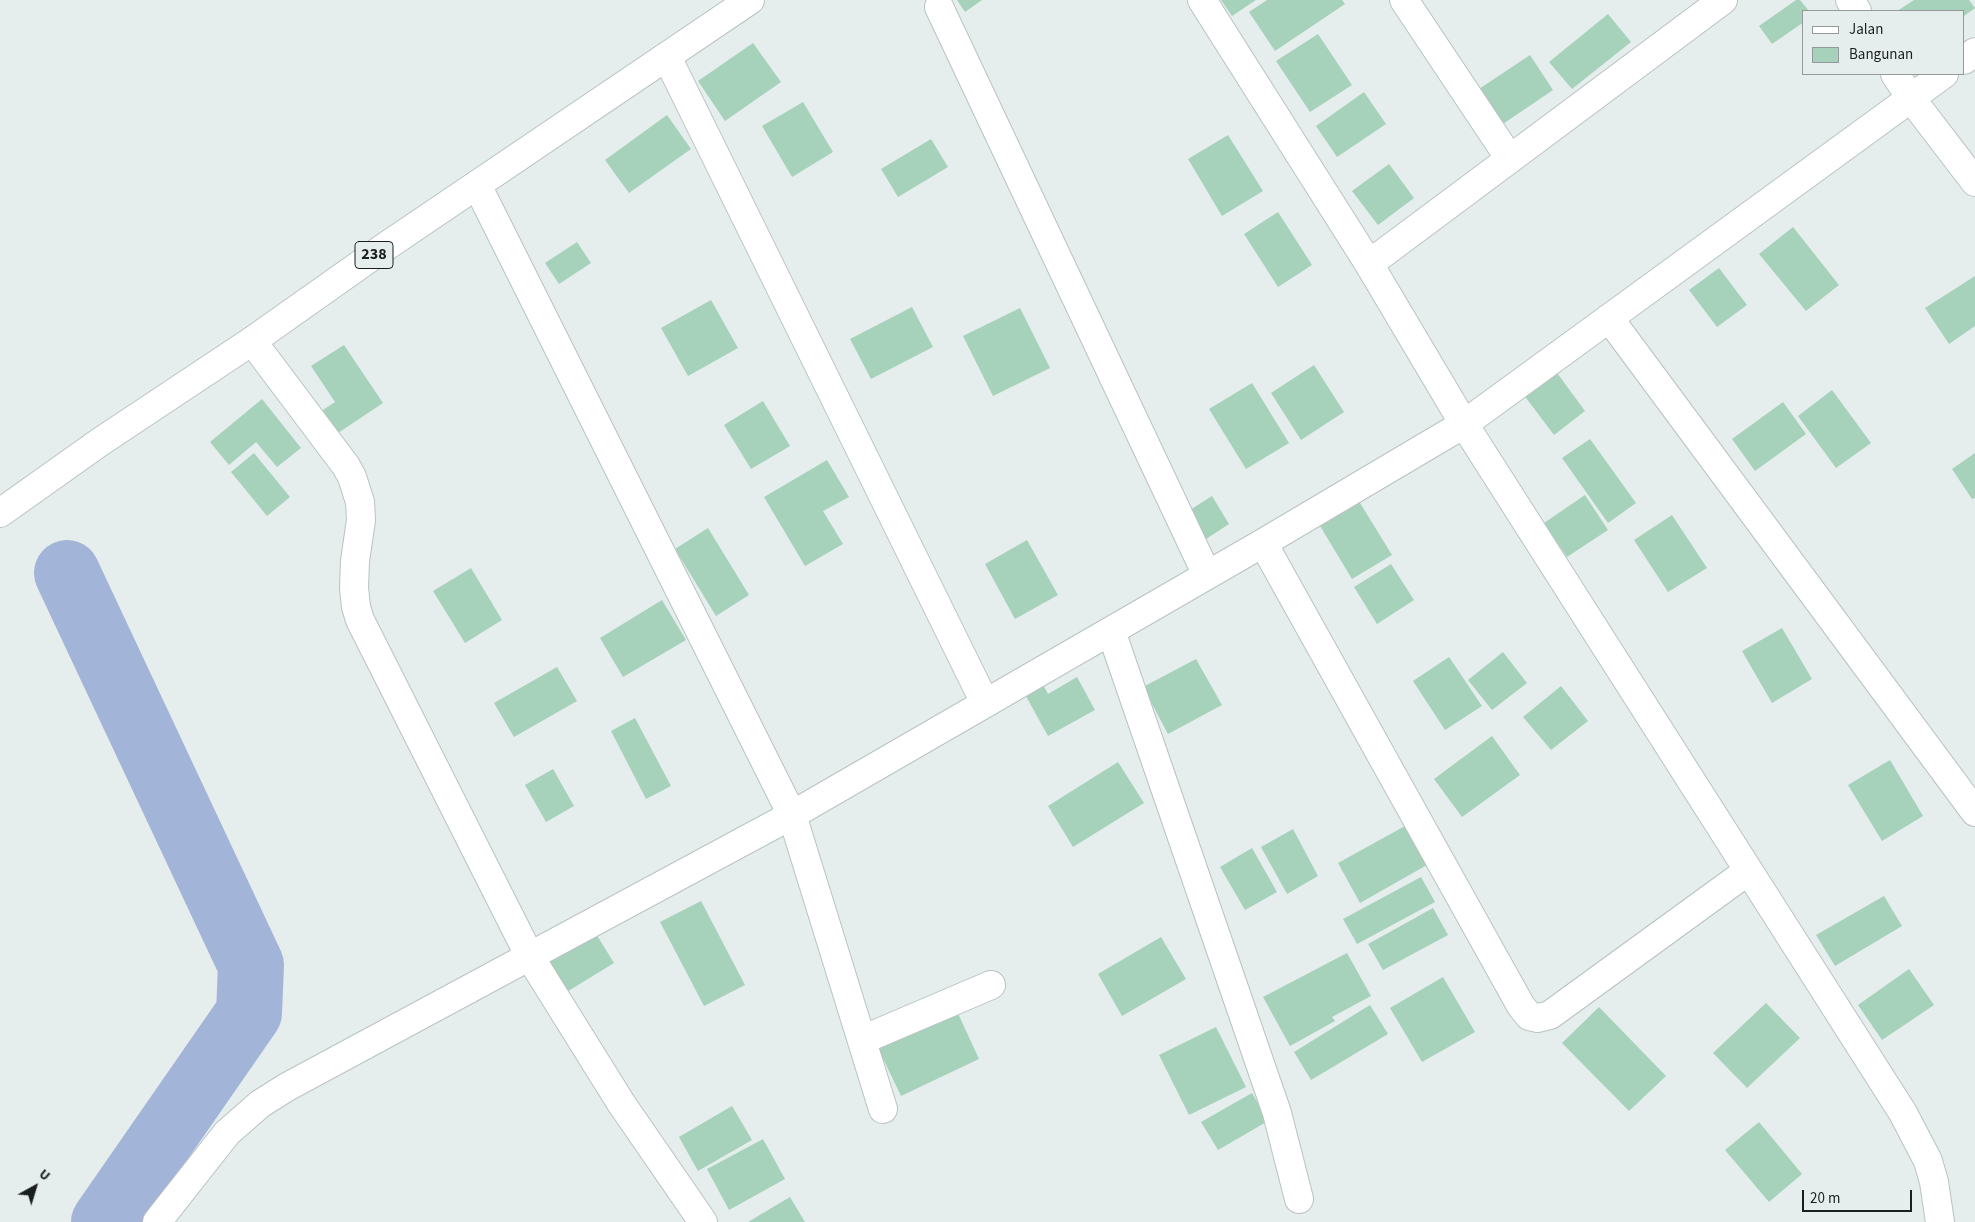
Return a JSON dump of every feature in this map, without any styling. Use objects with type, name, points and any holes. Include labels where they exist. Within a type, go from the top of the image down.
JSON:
[{"type":"street","name":"238","points":[[0,513],[100,442],[252,341],[385,247],[750,0]]},
{"type":"street","points":[[1202,0],[1369,264],[1464,424],[1903,1113],[1928,1161],[1940,1222]]},
{"type":"street","points":[[1404,0],[1510,159]]},
{"type":"street","points":[[1369,264],[1723,0]]},
{"type":"street","points":[[939,7],[1207,575]]},
{"type":"street","points":[[667,57],[985,703]]},
{"type":"street","points":[[1896,75],[1910,97],[1975,182]]},
{"type":"street","points":[[157,1222],[227,1133],[260,1104],[287,1087],[792,814],[1263,543],[1464,424],[1943,75]]},
{"type":"street","points":[[477,186],[792,814],[883,1109]]},
{"type":"street","points":[[1609,318],[1975,812]]},
{"type":"street","points":[[252,341],[340,458],[352,478],[361,511],[354,588],[356,607],[360,620],[530,957],[621,1103],[703,1222]]},
{"type":"street","points":[[1263,543],[1521,1006],[1529,1016],[1538,1018],[1550,1015],[1748,871]]},
{"type":"street","points":[[1111,631],[1277,1113],[1299,1199]]},
{"type":"street","points":[[862,1040],[991,985]]},
{"type":"building","points":[[957,0],[982,0],[965,12]]},
{"type":"building","points":[[1221,0],[1256,0],[1232,16]]},
{"type":"building","points":[[1267,0],[1342,0],[1345,4],[1275,51],[1249,12]]},
{"type":"building","points":[[1796,0],[1800,0],[1808,10],[1802,10],[1802,23],[1772,44],[1759,26]]},
{"type":"building","points":[[1914,0],[1969,0],[1975,8],[1965,15],[1965,10],[1899,10]]},
{"type":"building","points":[[1608,14],[1631,42],[1572,89],[1549,62]]},
{"type":"building","points":[[1318,34],[1352,85],[1310,112],[1276,61]]},
{"type":"building","points":[[753,43],[781,82],[725,121],[698,81]]},
{"type":"building","points":[[1530,55],[1553,90],[1497,128],[1473,93]]},
{"type":"building","points":[[1364,92],[1386,124],[1337,157],[1316,126]]},
{"type":"building","points":[[803,102],[833,152],[792,177],[762,126]]},
{"type":"building","points":[[667,115],[691,149],[629,193],[605,160]]},
{"type":"building","points":[[1228,135],[1263,191],[1222,216],[1188,159]]},
{"type":"building","points":[[931,139],[948,167],[898,197],[881,169]]},
{"type":"building","points":[[1389,164],[1414,198],[1378,225],[1352,191]]},
{"type":"building","points":[[1278,212],[1312,265],[1278,287],[1244,234]]},
{"type":"building","points":[[1793,227],[1839,285],[1806,311],[1759,254]]},
{"type":"building","points":[[577,242],[591,263],[559,284],[545,263]]},
{"type":"building","points":[[1719,268],[1747,305],[1717,327],[1689,290]]},
{"type":"building","points":[[1975,276],[1975,326],[1949,344],[1925,308]]},
{"type":"building","points":[[711,300],[738,348],[688,376],[661,328]]},
{"type":"building","points":[[912,307],[933,347],[871,379],[850,339]]},
{"type":"building","points":[[1020,308],[1050,368],[993,396],[963,336]]},
{"type":"building","points":[[344,345],[383,403],[329,439],[314,416],[335,402],[311,366]]},
{"type":"building","points":[[1314,365],[1344,412],[1301,440],[1271,393]]},
{"type":"building","points":[[1552,366],[1585,411],[1554,435],[1520,390]]},
{"type":"building","points":[[1252,383],[1289,443],[1246,469],[1209,409]]},
{"type":"building","points":[[1832,390],[1871,443],[1836,468],[1798,416]]},
{"type":"building","points":[[262,399],[301,448],[277,467],[256,442],[229,465],[210,442]]},
{"type":"building","points":[[763,401],[790,446],[751,469],[724,425]]},
{"type":"building","points":[[1783,402],[1806,434],[1755,471],[1732,439]]},
{"type":"building","points":[[1590,439],[1636,503],[1608,523],[1562,458]]},
{"type":"building","points":[[254,453],[290,497],[267,516],[231,472]]},
{"type":"building","points":[[1975,453],[1975,498],[1972,499],[1952,469]]},
{"type":"building","points":[[827,460],[849,497],[823,511],[843,544],[805,566],[764,497]]},
{"type":"building","points":[[1585,495],[1608,530],[1567,557],[1544,523]]},
{"type":"building","points":[[1212,496],[1229,524],[1200,543],[1182,515]]},
{"type":"building","points":[[1357,498],[1392,555],[1352,579],[1317,521]]},
{"type":"building","points":[[1672,515],[1707,568],[1668,592],[1634,540]]},
{"type":"building","points":[[708,528],[749,595],[716,616],[675,549]]},
{"type":"building","points":[[1027,540],[1058,595],[1015,619],[985,564]]},
{"type":"building","points":[[1391,564],[1414,600],[1377,624],[1354,587]]},
{"type":"building","points":[[471,568],[502,620],[465,643],[433,591]]},
{"type":"building","points":[[662,600],[686,640],[623,677],[600,638]]},
{"type":"building","points":[[1782,628],[1812,679],[1772,703],[1742,651]]},
{"type":"building","points":[[1503,652],[1527,683],[1492,710],[1468,680]]},
{"type":"building","points":[[1449,657],[1482,706],[1445,730],[1413,681]]},
{"type":"building","points":[[1196,659],[1222,705],[1168,734],[1143,687]]},
{"type":"building","points":[[557,667],[577,701],[514,737],[494,703]]},
{"type":"building","points":[[1077,677],[1095,710],[1048,736],[1022,689],[1040,679],[1048,694]]},
{"type":"building","points":[[1561,686],[1588,721],[1551,750],[1523,717]]},
{"type":"building","points":[[635,718],[671,786],[646,799],[611,731]]},
{"type":"building","points":[[1492,736],[1520,775],[1462,817],[1434,779]]},
{"type":"building","points":[[1890,760],[1923,816],[1882,841],[1848,785]]},
{"type":"building","points":[[1118,762],[1144,803],[1073,847],[1048,806]]},
{"type":"building","points":[[553,769],[574,806],[546,822],[525,785]]},
{"type":"building","points":[[1405,826],[1427,865],[1360,903],[1338,863]]},
{"type":"building","points":[[1293,829],[1318,876],[1287,894],[1261,847]]},
{"type":"building","points":[[1252,848],[1277,892],[1245,910],[1220,867]]},
{"type":"building","points":[[1421,877],[1435,902],[1357,944],[1343,919]]},
{"type":"building","points":[[1884,896],[1902,926],[1835,966],[1816,935]]},
{"type":"building","points":[[701,901],[745,985],[704,1006],[660,922]]},
{"type":"building","points":[[1433,908],[1448,935],[1383,970],[1368,944]]},
{"type":"building","points":[[593,929],[614,963],[565,993],[544,958]]},
{"type":"building","points":[[1161,937],[1186,979],[1122,1016],[1098,974]]},
{"type":"building","points":[[1347,953],[1371,996],[1332,1017],[1335,1021],[1290,1046],[1263,997]]},
{"type":"building","points":[[1909,969],[1934,1005],[1882,1040],[1858,1005]]},
{"type":"building","points":[[1443,977],[1475,1032],[1422,1062],[1390,1008]]},
{"type":"building","points":[[1766,1003],[1800,1038],[1747,1088],[1713,1053]]},
{"type":"building","points":[[1370,1005],[1388,1034],[1311,1080],[1294,1052]]},
{"type":"building","points":[[1599,1007],[1666,1076],[1629,1111],[1562,1043]]},
{"type":"building","points":[[956,1009],[979,1059],[901,1096],[877,1046]]},
{"type":"building","points":[[1216,1027],[1246,1087],[1189,1115],[1159,1055]]},
{"type":"building","points":[[1252,1093],[1268,1121],[1218,1150],[1201,1122]]},
{"type":"building","points":[[732,1106],[752,1140],[698,1171],[679,1137]]},
{"type":"building","points":[[1759,1122],[1802,1174],[1769,1202],[1725,1150]]},
{"type":"building","points":[[763,1139],[785,1179],[729,1210],[707,1169]]},
{"type":"building","points":[[790,1197],[805,1222],[748,1222]]},
{"type":"waterway","points":[[67,573],[251,965],[249,1013],[104,1222]]}]
